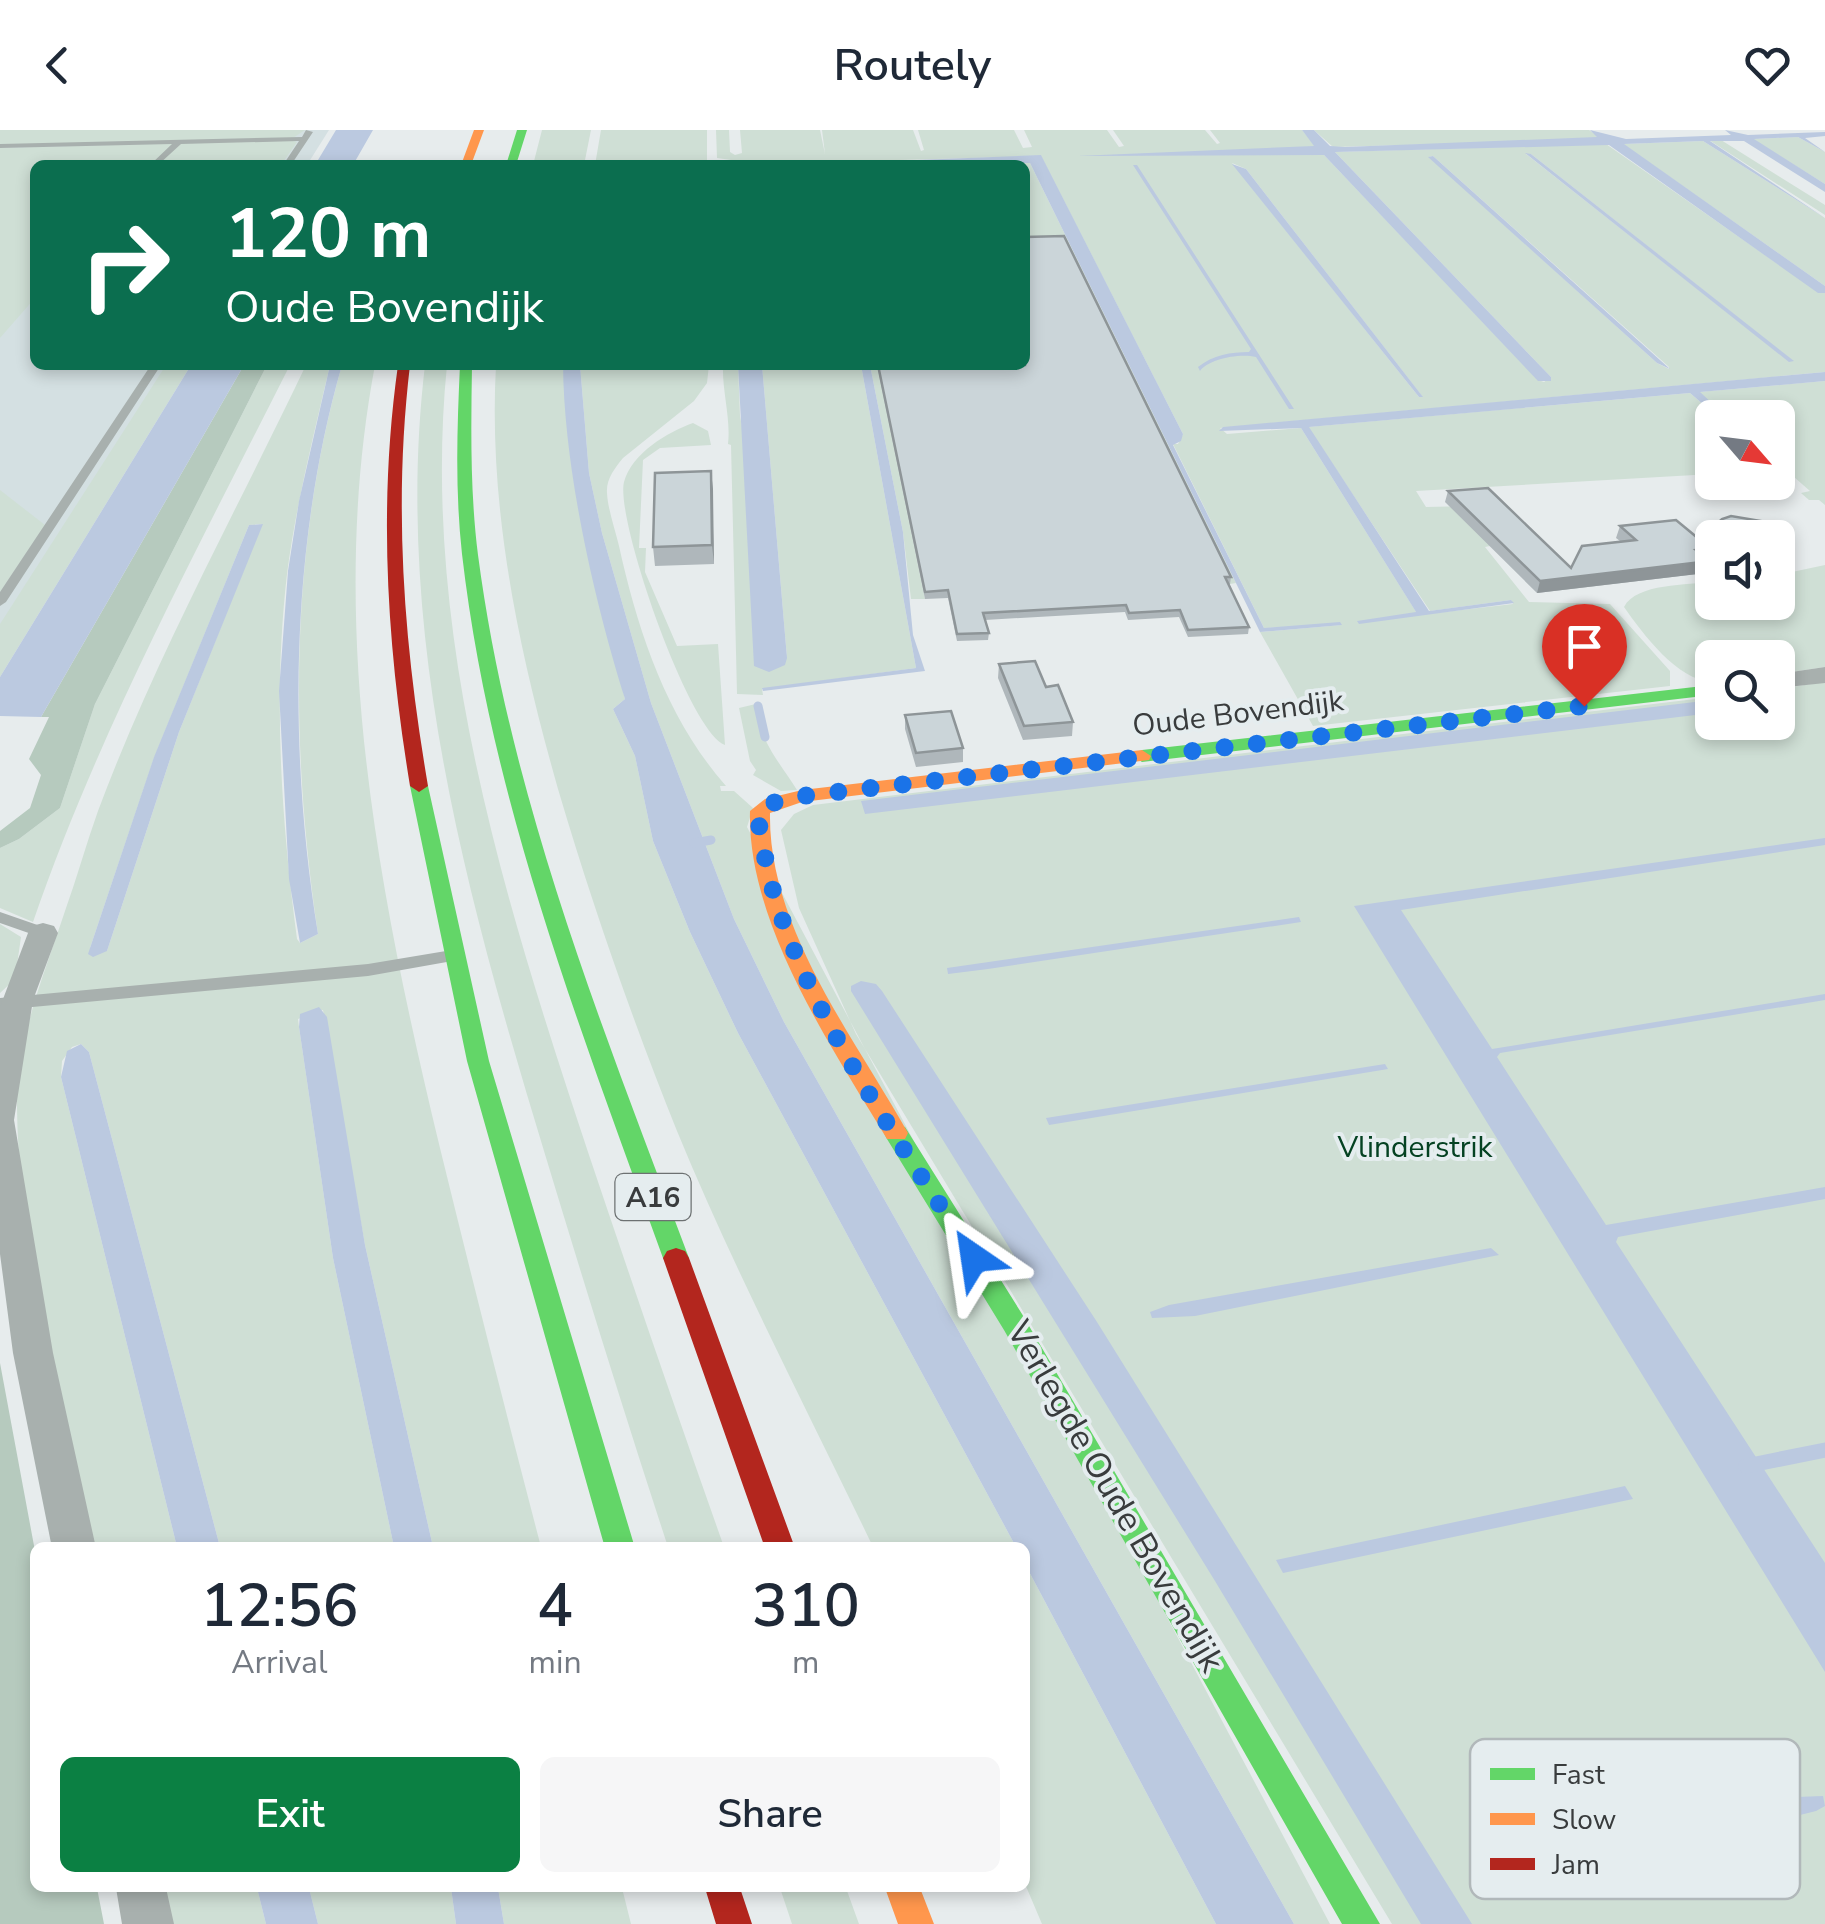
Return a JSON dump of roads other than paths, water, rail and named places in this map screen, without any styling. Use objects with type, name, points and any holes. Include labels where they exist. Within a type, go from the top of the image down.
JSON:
[{"type":"main road","points":[[468,160],[479,130]]},
{"type":"main road","points":[[513,160],[522,130]]},
{"type":"main road","points":[[403,370],[390,520],[399,670],[426,835],[452,956],[519,1210],[618,1542]]},
{"type":"main road","name":"A16","points":[[466,370],[468,505],[482,646],[545,895],[778,1542]]},
{"type":"main road","name":"Oude Bovendijk","points":[[772,803],[802,796],[1695,692]]},
{"type":"main road","name":"Verlegde Oude Bovendijk","points":[[772,803],[760,811],[758,824],[773,900],[837,1038],[1023,1338],[1362,1924]]},
{"type":"main road","points":[[724,1892],[734,1924]]},
{"type":"main road","points":[[904,1892],[916,1924]]},
{"type":"street","points":[[1795,679],[1825,675]]},
{"type":"street","points":[[0,1115],[8,1002],[42,933]]},
{"type":"street","points":[[0,1125],[33,1353],[73,1542]]},
{"type":"street","points":[[142,1892],[148,1924]]},
{"type":"lane","points":[[0,146],[307,134]]},
{"type":"lane","points":[[290,160],[307,134]]},
{"type":"lane","points":[[159,160],[179,142]]},
{"type":"lane","points":[[0,602],[153,370]]},
{"type":"lane","points":[[0,917],[42,933]]},
{"type":"lane","points":[[8,1002],[368,970],[452,956]]},
{"type":"water","points":[[336,130],[373,130],[356,160],[318,160]]},
{"type":"water","points":[[1302,130],[1314,130],[1330,146],[1345,147],[1597,137],[1590,130],[1626,139],[1731,135],[1725,130],[1748,135],[1825,132],[1825,136],[1805,138],[1825,152],[1798,137],[1754,139],[1825,184],[1825,192],[1744,141],[1710,141],[1825,218],[1703,141],[1624,144],[1825,286],[1825,293],[1818,293],[1609,145],[1335,152],[1551,377],[1551,381],[1538,381],[1324,155],[1077,156],[1314,146]]},
{"type":"water","points":[[1525,153],[1531,154],[1794,361],[1789,362]]},
{"type":"water","points":[[1041,155],[1183,434],[1181,441],[1173,445],[1264,628],[1340,622],[1342,625],[1260,632],[1030,160],[916,160]]},
{"type":"water","points":[[1433,156],[1670,369],[1657,363],[1428,157]]},
{"type":"water","points":[[1232,164],[1246,169],[1423,397],[1419,397]]},
{"type":"water","points":[[1133,165],[1137,165],[1294,409],[1289,409],[1256,357],[1224,358],[1200,371],[1198,367],[1210,360],[1251,349]]},
{"type":"water","points":[[188,370],[241,370],[41,717],[0,716],[0,677]]},
{"type":"water","points":[[329,370],[341,370],[312,504],[304,576],[299,721],[308,864],[318,934],[300,943],[289,879],[279,691],[288,571],[299,501]]},
{"type":"water","points":[[563,370],[580,370],[589,473],[602,533],[651,703],[734,919],[784,1022],[1294,1924],[1216,1924],[1030,1573],[1030,1542],[1013,1542],[738,1033],[690,932],[653,841],[635,756],[613,709],[625,699],[583,534]]},
{"type":"water","points":[[738,370],[762,370],[787,658],[785,665],[769,672],[754,666]]},
{"type":"water","points":[[862,370],[871,370],[903,532],[913,635],[925,671],[763,691],[762,688],[916,668]]},
{"type":"water","points":[[1825,372],[1825,381],[1700,392],[1709,400],[1698,400],[1690,393],[1309,427],[1429,611],[1511,600],[1514,603],[1359,624],[1357,621],[1416,612],[1301,428],[1219,431],[1223,427]]},
{"type":"water","points":[[263,524],[179,732],[107,951],[93,957],[88,954],[154,757],[249,525]]},
{"type":"water","points":[[1695,702],[1695,715],[865,814],[861,801]]},
{"type":"water","points":[[1825,838],[1825,845],[1401,910],[1492,1049],[1825,994],[1825,1000],[1500,1053],[1497,1057],[1606,1225],[1825,1187],[1825,1199],[1618,1237],[1616,1242],[1825,1563],[1825,1672],[1354,906]]},
{"type":"water","points":[[1299,917],[1301,922],[988,969],[948,974],[947,968]]},
{"type":"water","points":[[861,981],[876,984],[882,991],[1097,1322],[1472,1924],[1421,1924],[1215,1581],[851,991],[851,986]]},
{"type":"water","points":[[319,1007],[327,1017],[365,1245],[432,1542],[393,1542],[333,1258],[300,1014]]},
{"type":"water","points":[[81,1044],[89,1052],[219,1542],[176,1542],[61,1077],[67,1051]]},
{"type":"water","points":[[1385,1064],[1388,1069],[1049,1125],[1046,1118]]},
{"type":"water","points":[[1491,1248],[1499,1255],[1195,1316],[1152,1318],[1150,1312],[1169,1305]]},
{"type":"water","points":[[1625,1486],[1633,1499],[1283,1573],[1276,1560]]},
{"type":"water","points":[[1823,1796],[1825,1806],[1800,1815],[1800,1797]]},
{"type":"water","points":[[258,1892],[310,1892],[318,1924],[266,1924]]},
{"type":"water","points":[[452,1892],[499,1892],[504,1924],[456,1924]]},
{"type":"waterway","points":[[758,706],[765,737]]},
{"type":"waterway","points":[[694,843],[711,840]]},
{"type":"waterway","points":[[1746,1466],[1825,1450]]},
{"type":"park label","name":"Vlinderstrik","points":[[1415,1147]]}]
